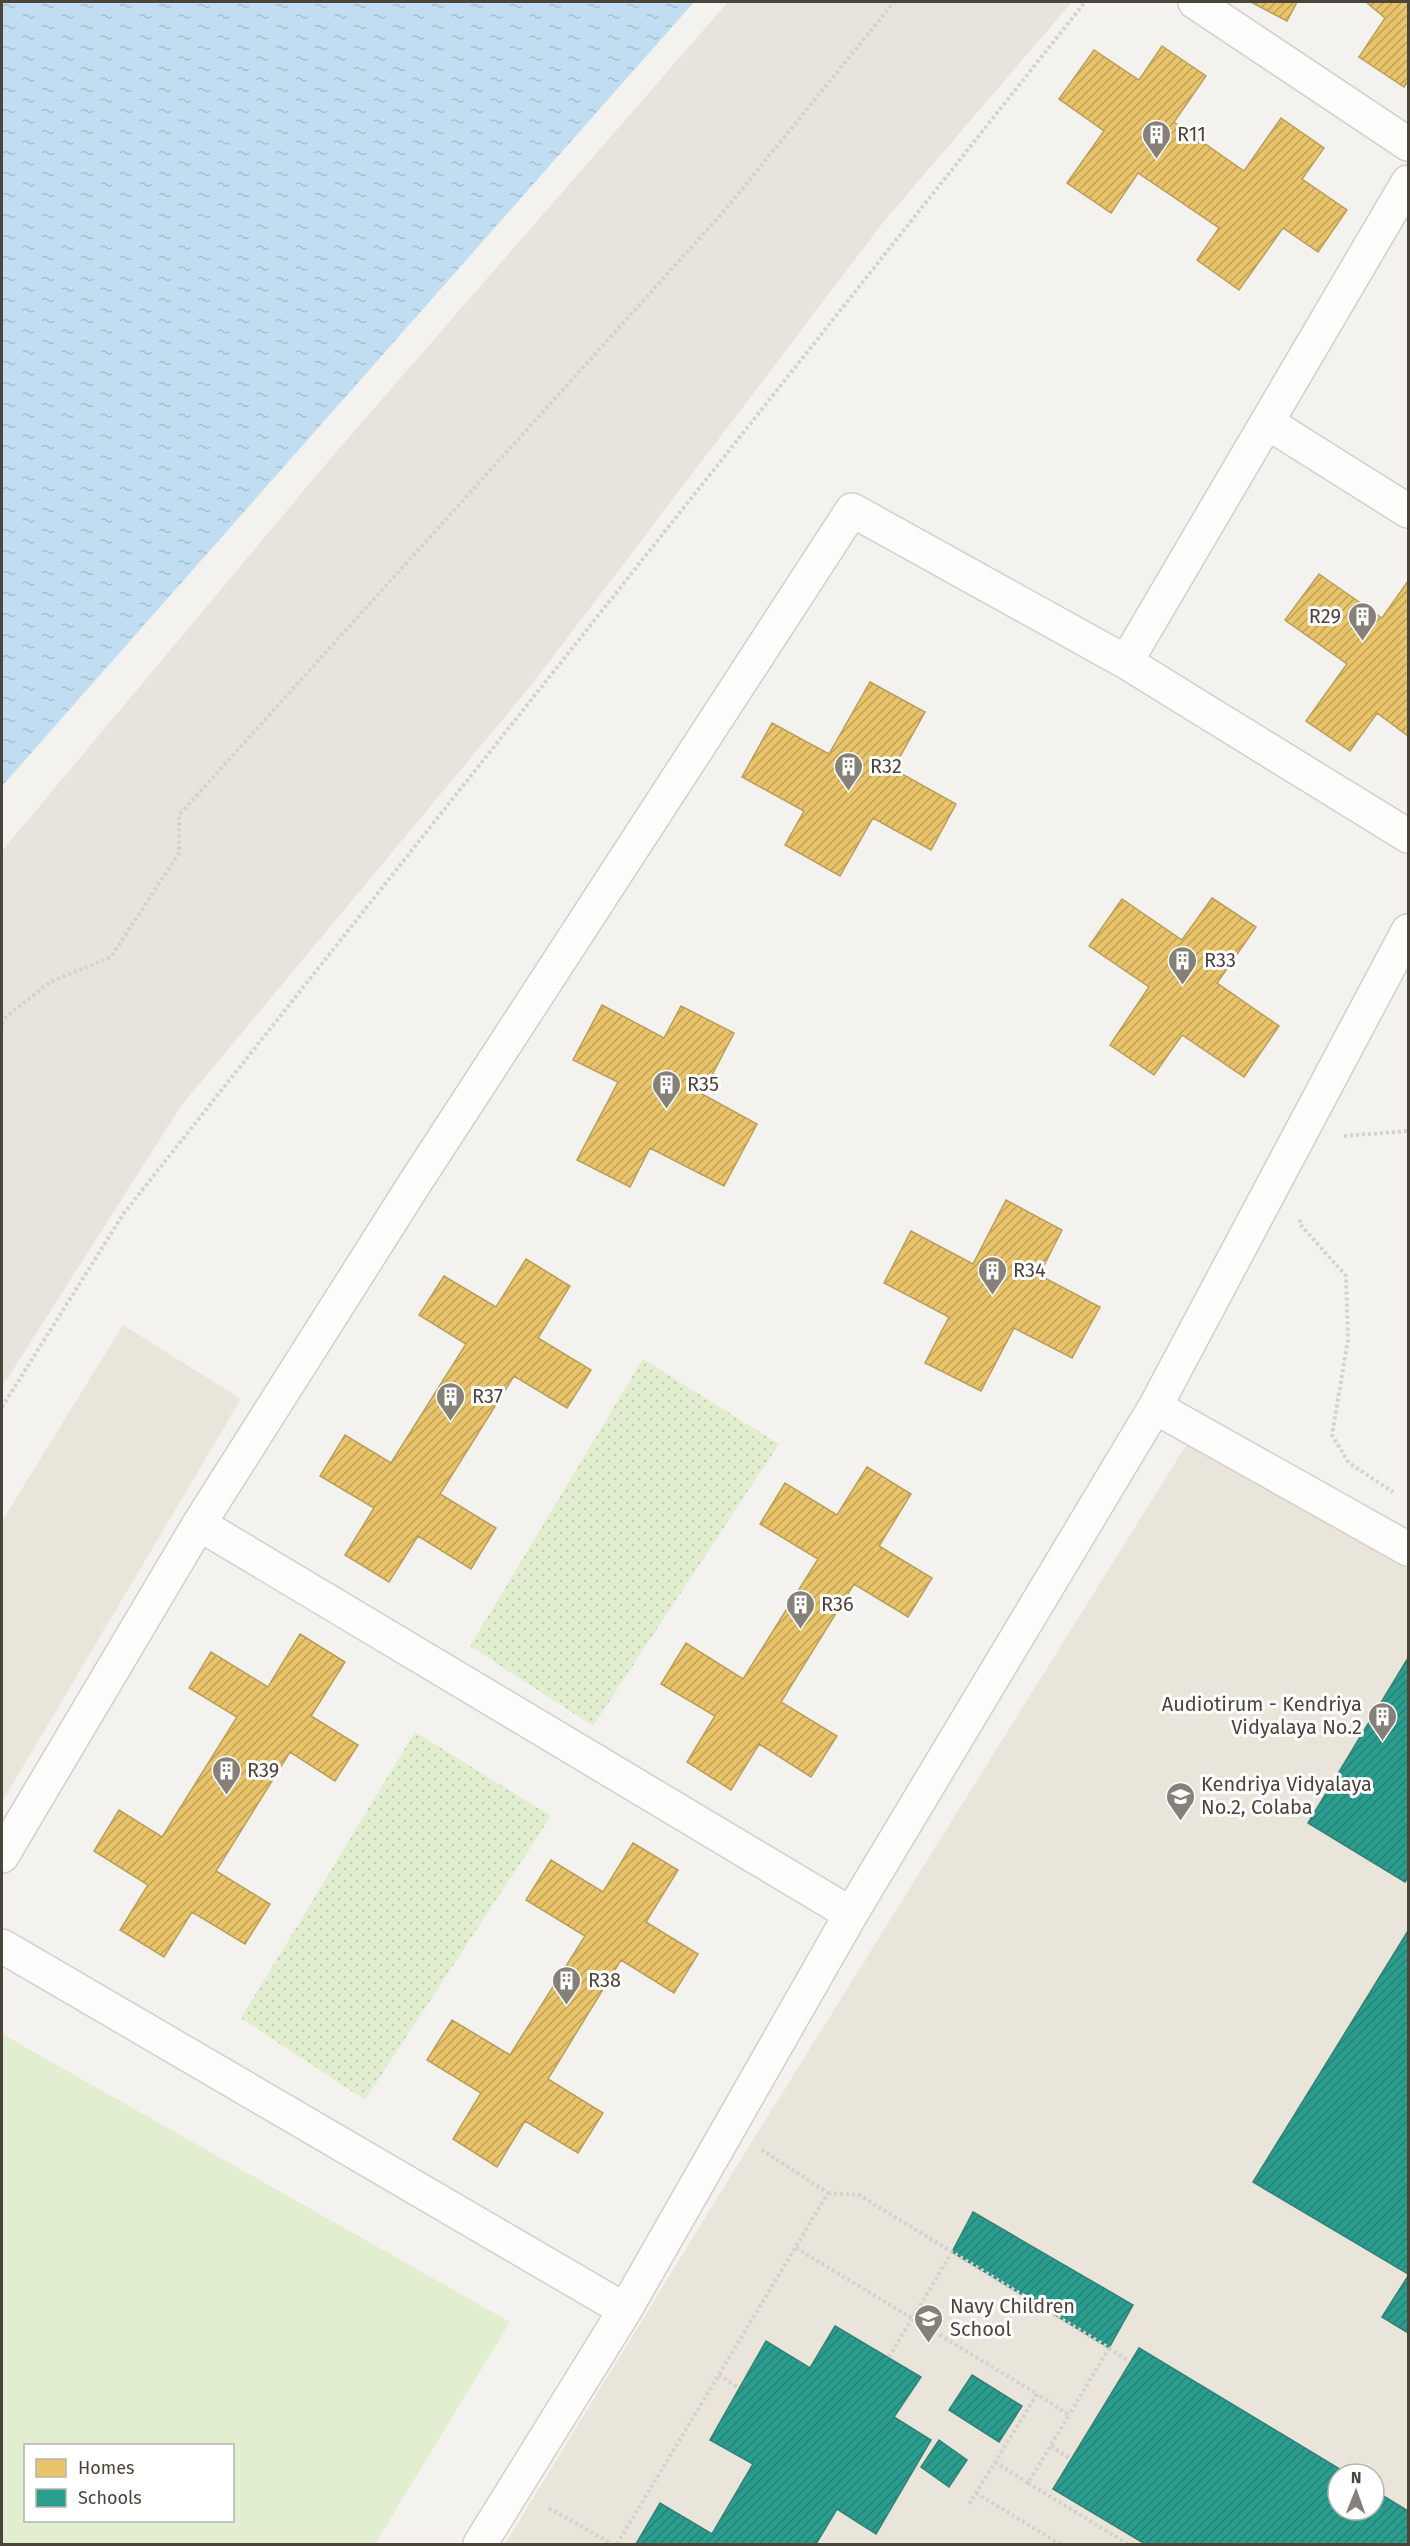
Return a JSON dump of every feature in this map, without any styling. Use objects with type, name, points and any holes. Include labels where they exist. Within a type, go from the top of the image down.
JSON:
[{"type":"street","points":[[1195,2],[1408,144]]},
{"type":"street","points":[[1126,662],[1408,182]]},
{"type":"street","points":[[1268,423],[1408,511]]},
{"type":"street","points":[[2,1856],[199,1524],[413,1186],[852,510],[1126,662],[1408,836]]},
{"type":"street","points":[[480,2544],[625,2310],[851,1914],[1155,1407],[1408,931]]},
{"type":"street","points":[[1155,1407],[1408,1549]]},
{"type":"street","points":[[199,1524],[851,1914]]},
{"type":"street","points":[[2,1946],[625,2310]]},
{"type":"path","points":[[2,1024],[6,1017],[50,982],[111,957],[179,853],[179,815],[726,209],[894,2]]},
{"type":"path","points":[[2,1407],[124,1213],[1085,2]]},
{"type":"path","points":[[1340,1145],[1345,1135],[1408,1131]]},
{"type":"path","points":[[1305,1213],[1299,1223],[1346,1276],[1348,1340],[1332,1435],[1349,1463],[1396,1495]]},
{"type":"path","points":[[728,2129],[828,2193],[859,2195],[1127,2360]]},
{"type":"path","points":[[617,2544],[828,2193]]},
{"type":"path","points":[[796,2248],[1070,2415]]},
{"type":"path","points":[[889,2357],[952,2252]]},
{"type":"path","points":[[1028,2483],[1109,2348]]},
{"type":"path","points":[[719,2375],[739,2388]]},
{"type":"path","points":[[968,2506],[1037,2394]]},
{"type":"path","points":[[1051,2446],[1069,2458]]},
{"type":"path","points":[[995,2462],[1128,2544]]},
{"type":"path","points":[[515,2487],[612,2544]]},
{"type":"path","points":[[976,2493],[1060,2544]]},
{"type":"shaded area","points":[[728,2],[1072,2],[885,220],[533,683],[181,1106],[2,1387],[2,851],[336,452]]},
{"type":"shaded area","points":[[123,1325],[241,1399],[2,1802],[2,1521]]},
{"type":"shaded area","name":"Kendriya Vidyalaya No.2, Colaba","points":[[1198,1426],[1408,1548],[1408,2544],[505,2544],[751,2143]]},
{"type":"green space","points":[[643,1359],[779,1444],[593,1726],[470,1646]]},
{"type":"green space","points":[[415,1732],[551,1816],[365,2100],[241,2018]]},
{"type":"green space","points":[[2,2034],[510,2322],[375,2544],[2,2544]]},
{"type":"water","points":[[2,2],[694,2],[2,786]]},
{"type":"building: Homes","points":[[1251,2],[1297,2],[1287,21]]},
{"type":"building: Homes","points":[[1366,2],[1408,2],[1408,81],[1404,87],[1359,57],[1385,18]]},
{"type":"building: Homes","name":"R11","points":[[1162,46],[1206,76],[1174,122],[1244,171],[1281,118],[1324,148],[1302,179],[1347,210],[1318,252],[1283,228],[1239,290],[1197,260],[1219,228],[1138,173],[1111,213],[1067,183],[1104,131],[1059,99],[1094,50],[1139,80]]},
{"type":"building: Homes","name":"R29","points":[[1319,574],[1382,618],[1408,581],[1408,736],[1377,713],[1350,751],[1306,721],[1347,664],[1285,620]]},
{"type":"building: Homes","name":"R32","points":[[870,682],[925,712],[893,769],[956,804],[931,850],[873,818],[840,876],[785,845],[804,811],[742,777],[772,723],[829,754]]},
{"type":"building: Homes","name":"R33","points":[[1212,898],[1256,927],[1217,983],[1279,1026],[1244,1077],[1182,1035],[1154,1075],[1110,1045],[1149,987],[1089,946],[1122,899],[1182,940]]},
{"type":"building: Homes","name":"R35","points":[[602,1005],[664,1038],[681,1006],[734,1033],[702,1094],[757,1124],[724,1186],[650,1148],[630,1187],[577,1160],[618,1082],[573,1060]]},
{"type":"building: Homes","name":"R34","points":[[1006,1200],[1062,1230],[1039,1275],[1100,1307],[1072,1358],[1014,1328],[981,1391],[925,1363],[949,1317],[884,1283],[911,1231],[973,1264]]},
{"type":"building: Homes","name":"R37","points":[[526,1259],[570,1286],[538,1338],[591,1370],[567,1408],[514,1376],[440,1494],[496,1528],[471,1569],[418,1536],[389,1582],[345,1555],[374,1508],[320,1476],[345,1435],[391,1463],[466,1344],[419,1315],[444,1276],[496,1307]]},
{"type":"building: Homes","name":"R36","points":[[867,1467],[911,1494],[879,1546],[932,1578],[908,1617],[854,1584],[781,1702],[837,1736],[811,1777],[759,1744],[731,1790],[687,1762],[715,1716],[661,1684],[686,1643],[743,1679],[818,1559],[760,1524],[785,1483],[837,1515]]},
{"type":"building: Homes","name":"R39","points":[[300,1634],[345,1662],[311,1716],[358,1745],[335,1781],[290,1752],[216,1871],[270,1904],[245,1944],[192,1912],[164,1957],[120,1930],[148,1885],[94,1851],[119,1810],[162,1837],[237,1717],[189,1688],[211,1652],[268,1687]]},
{"type":"building: Homes","name":"R38","points":[[633,1843],[678,1870],[646,1922],[698,1954],[674,1993],[621,1960],[548,2079],[603,2113],[578,2153],[525,2121],[497,2167],[453,2139],[481,2093],[427,2060],[452,2020],[510,2055],[585,1936],[526,1900],[551,1860],[603,1892]]},
{"type":"building: Schools","name":"Audiotirum - Kendriya Vidyalaya No.2","points":[[1408,1658],[1408,1877],[1405,1882],[1308,1823]]},
{"type":"building: Schools","points":[[1408,1931],[1408,2274],[1253,2182]]},
{"type":"building: Schools","points":[[973,2212],[1133,2305],[1109,2348],[952,2252]]},
{"type":"building: Schools","points":[[1408,2276],[1408,2333],[1382,2317]]},
{"type":"building: Schools","name":"Navy Children School","points":[[835,2326],[921,2377],[894,2417],[931,2440],[876,2534],[837,2509],[816,2544],[636,2544],[660,2503],[712,2534],[753,2464],[710,2440],[766,2341],[810,2368]]},
{"type":"building: Schools","points":[[1139,2348],[1328,2462],[1326,2462],[1326,2522],[1386,2522],[1386,2497],[1408,2511],[1408,2544],[1145,2544],[1053,2489]]},
{"type":"building: Schools","points":[[972,2375],[1022,2406],[999,2442],[949,2410]]},
{"type":"building: Schools","points":[[939,2440],[967,2460],[949,2487],[921,2467]]},
{"type":"place","name":"R11","points":[[1156,160]]},
{"type":"place","name":"R29","points":[[1362,642]]},
{"type":"place","name":"R32","points":[[849,792]]},
{"type":"place","name":"R33","points":[[1183,986]]},
{"type":"place","name":"R35","points":[[666,1110]]},
{"type":"place","name":"R34","points":[[992,1296]]},
{"type":"place","name":"R37","points":[[451,1422]]},
{"type":"place","name":"R36","points":[[800,1630]]},
{"type":"place","name":"Audiotirum - Kendriya Vidyalaya No.2","points":[[1383,1742]]},
{"type":"place","name":"R39","points":[[226,1796]]},
{"type":"place","name":"Kendriya Vidyalaya No.2, Colaba","points":[[1180,1822]]},
{"type":"place","name":"R38","points":[[567,2006]]},
{"type":"place","name":"Navy Children School","points":[[929,2344]]}]
